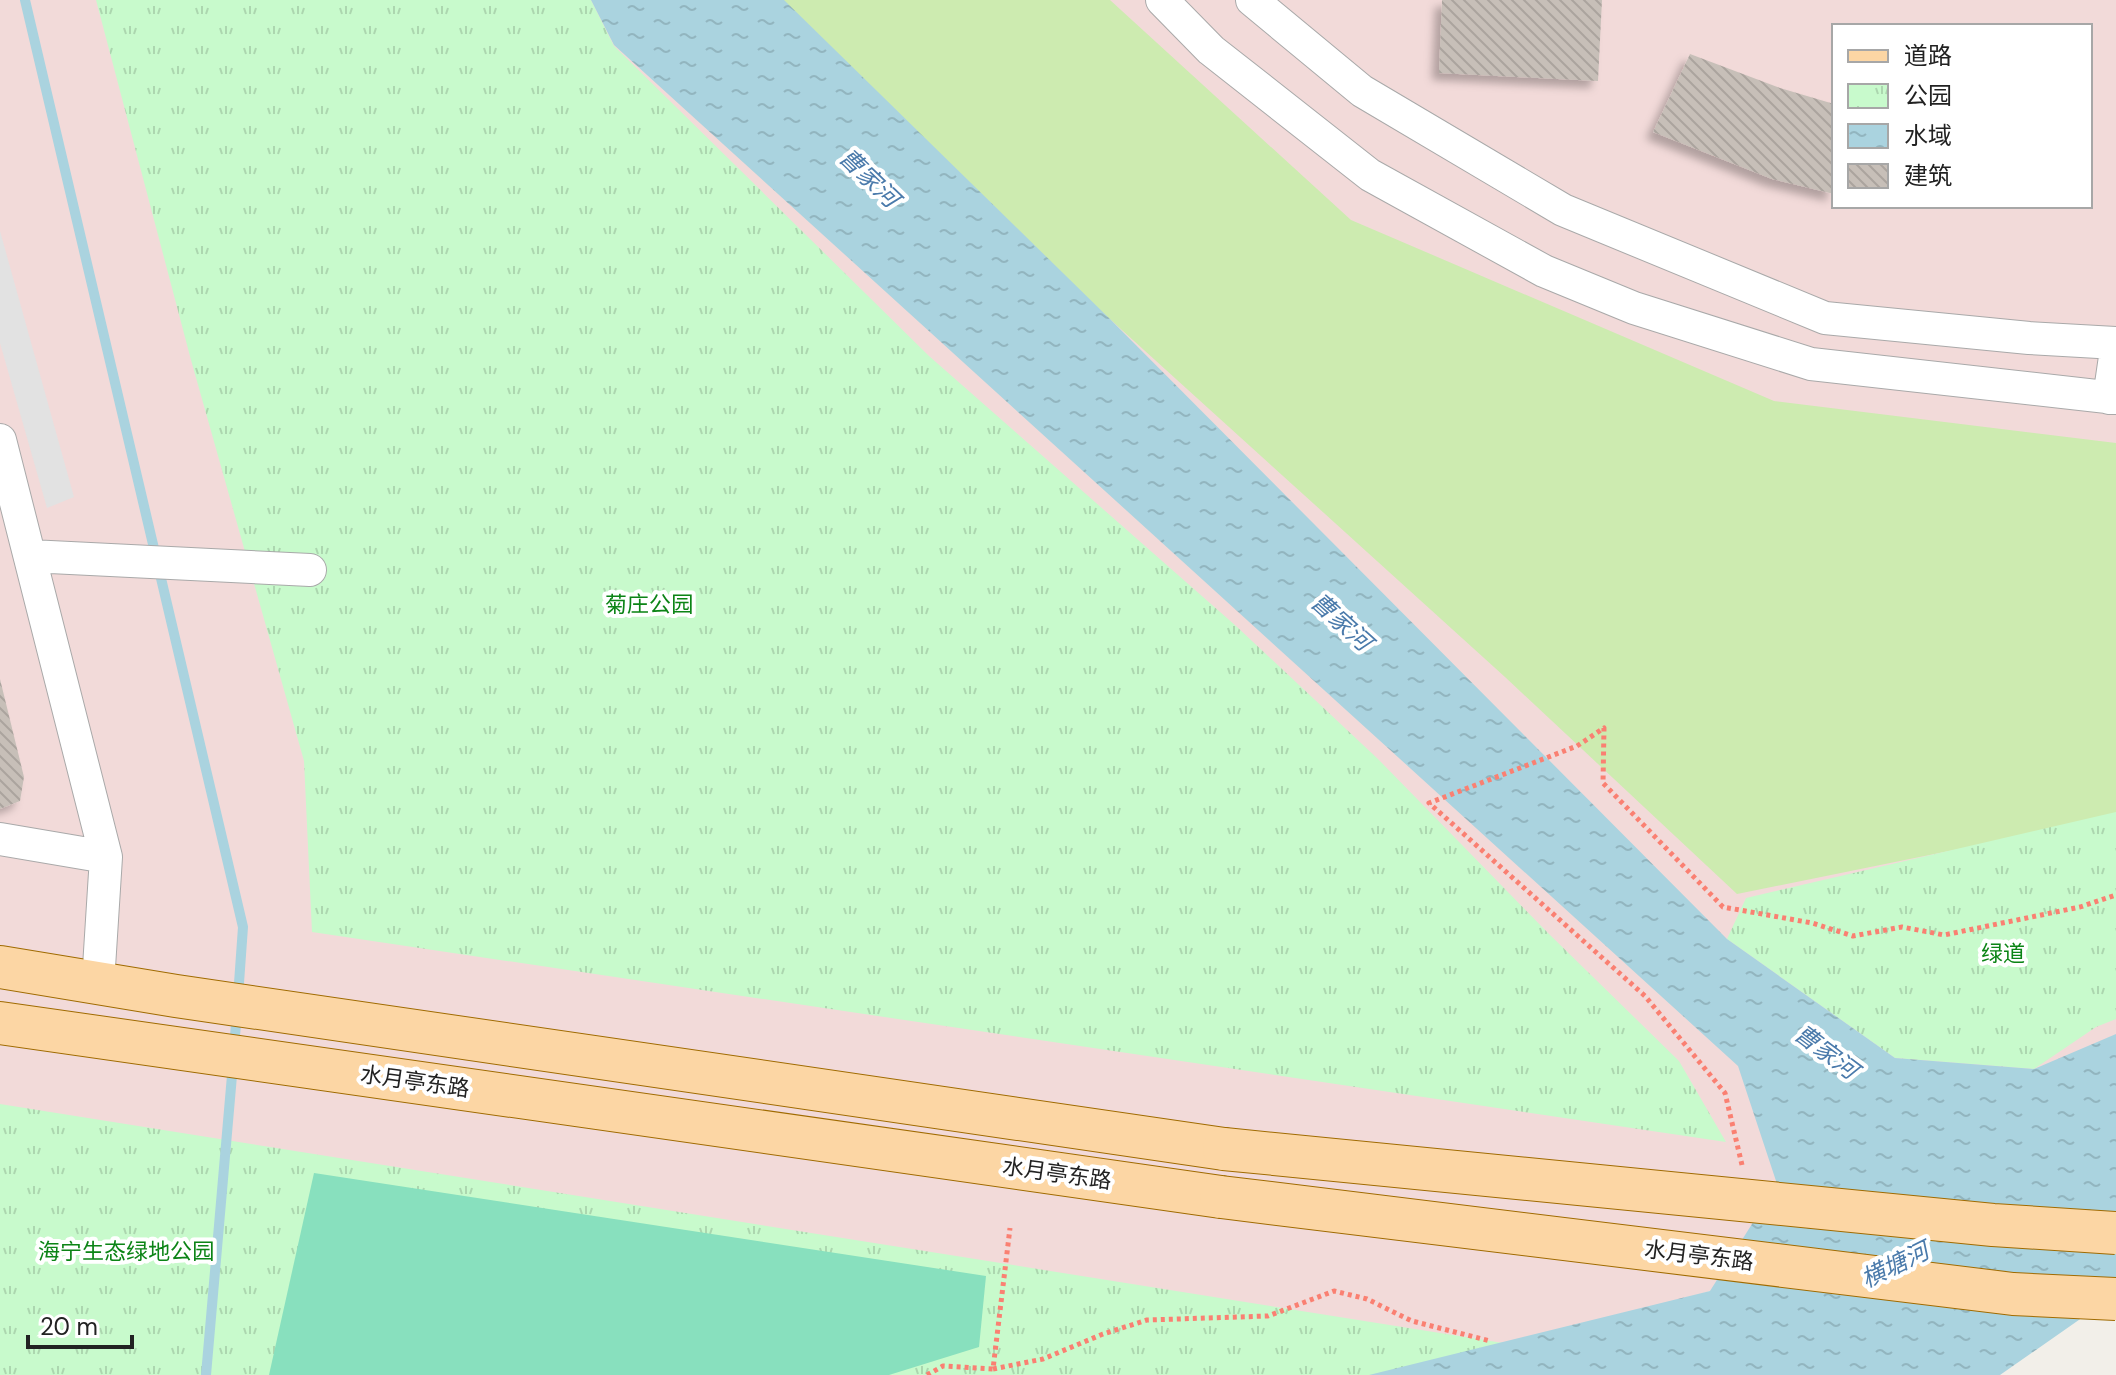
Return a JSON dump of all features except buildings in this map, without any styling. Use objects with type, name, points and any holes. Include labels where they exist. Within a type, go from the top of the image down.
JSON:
[{"type":"main road","points":[[0,967],[176,996],[1224,1149],[1993,1225],[2116,1233]]},
{"type":"main road","name":"水月亭东路","points":[[0,1023],[1221,1197],[1997,1292],[2116,1299]]},
{"type":"street","points":[[1162,0],[1211,50],[1370,175],[1544,271],[1634,308],[1811,364],[2113,398],[2116,350]]},
{"type":"street","points":[[1252,0],[1362,91],[1563,210],[1825,318],[2029,338],[2116,343]]},
{"type":"street","points":[[0,440],[106,857],[98,983]]},
{"type":"street","points":[[30,556],[310,570]]},
{"type":"street","points":[[0,839],[106,857]]},
{"type":"path","points":[[1742,1167],[1725,1093],[1645,996],[1429,803],[1577,746],[1604,728],[1603,783],[1723,907],[1812,923],[1853,936],[1902,927],[1944,935],[2080,907],[2116,895]]},
{"type":"path","points":[[993,1369],[1010,1228]]},
{"type":"path","points":[[927,1375],[943,1366],[993,1369],[1043,1359],[1147,1320],[1268,1316],[1334,1291],[1367,1299],[1412,1321],[1490,1341]]},
{"type":"shaded area","points":[[0,0],[2116,0],[2116,1159],[2030,1198],[1421,1375],[0,1375]]},
{"type":"shaded area","points":[[0,231],[74,497],[47,508],[0,343]]},
{"type":"green space","name":"菊庄公园","points":[[96,0],[591,0],[614,46],[929,356],[1236,626],[1378,759],[1548,933],[1679,1061],[1726,1142],[312,932],[304,761],[191,360]]},
{"type":"green space","points":[[780,0],[1110,0],[1351,220],[1774,401],[2116,443],[2116,817],[1737,894],[1505,677],[921,148]]},
{"type":"green space","name":"绿道","points":[[2116,812],[2116,1019],[2096,1027],[2034,1069],[1895,1058],[1727,939],[1746,898]]},
{"type":"green space","name":"海宁生态绿地公园","points":[[0,1104],[1522,1346],[1413,1375],[0,1375]]},
{"type":"green space","points":[[314,1173],[986,1276],[979,1347],[889,1375],[269,1375]]},
{"type":"water","points":[[591,0],[784,0],[1110,319],[1727,939],[1895,1058],[2034,1069],[2116,1034],[2116,1294],[2000,1375],[1369,1375],[1710,1291],[1777,1184],[1738,1066],[614,45]]},
{"type":"waterway","points":[[25,0],[243,927],[238,997]]},
{"type":"waterway","points":[[234,1048],[237,1012]]},
{"type":"waterway","points":[[206,1375],[233,1064]]},
{"type":"water label","name":"曹家河","points":[[869,178]]},
{"type":"water label","name":"曹家河","points":[[1341,622]]},
{"type":"water label","name":"曹家河","points":[[1826,1052]]},
{"type":"water label","name":"横塘河","points":[[1895,1265]]}]
